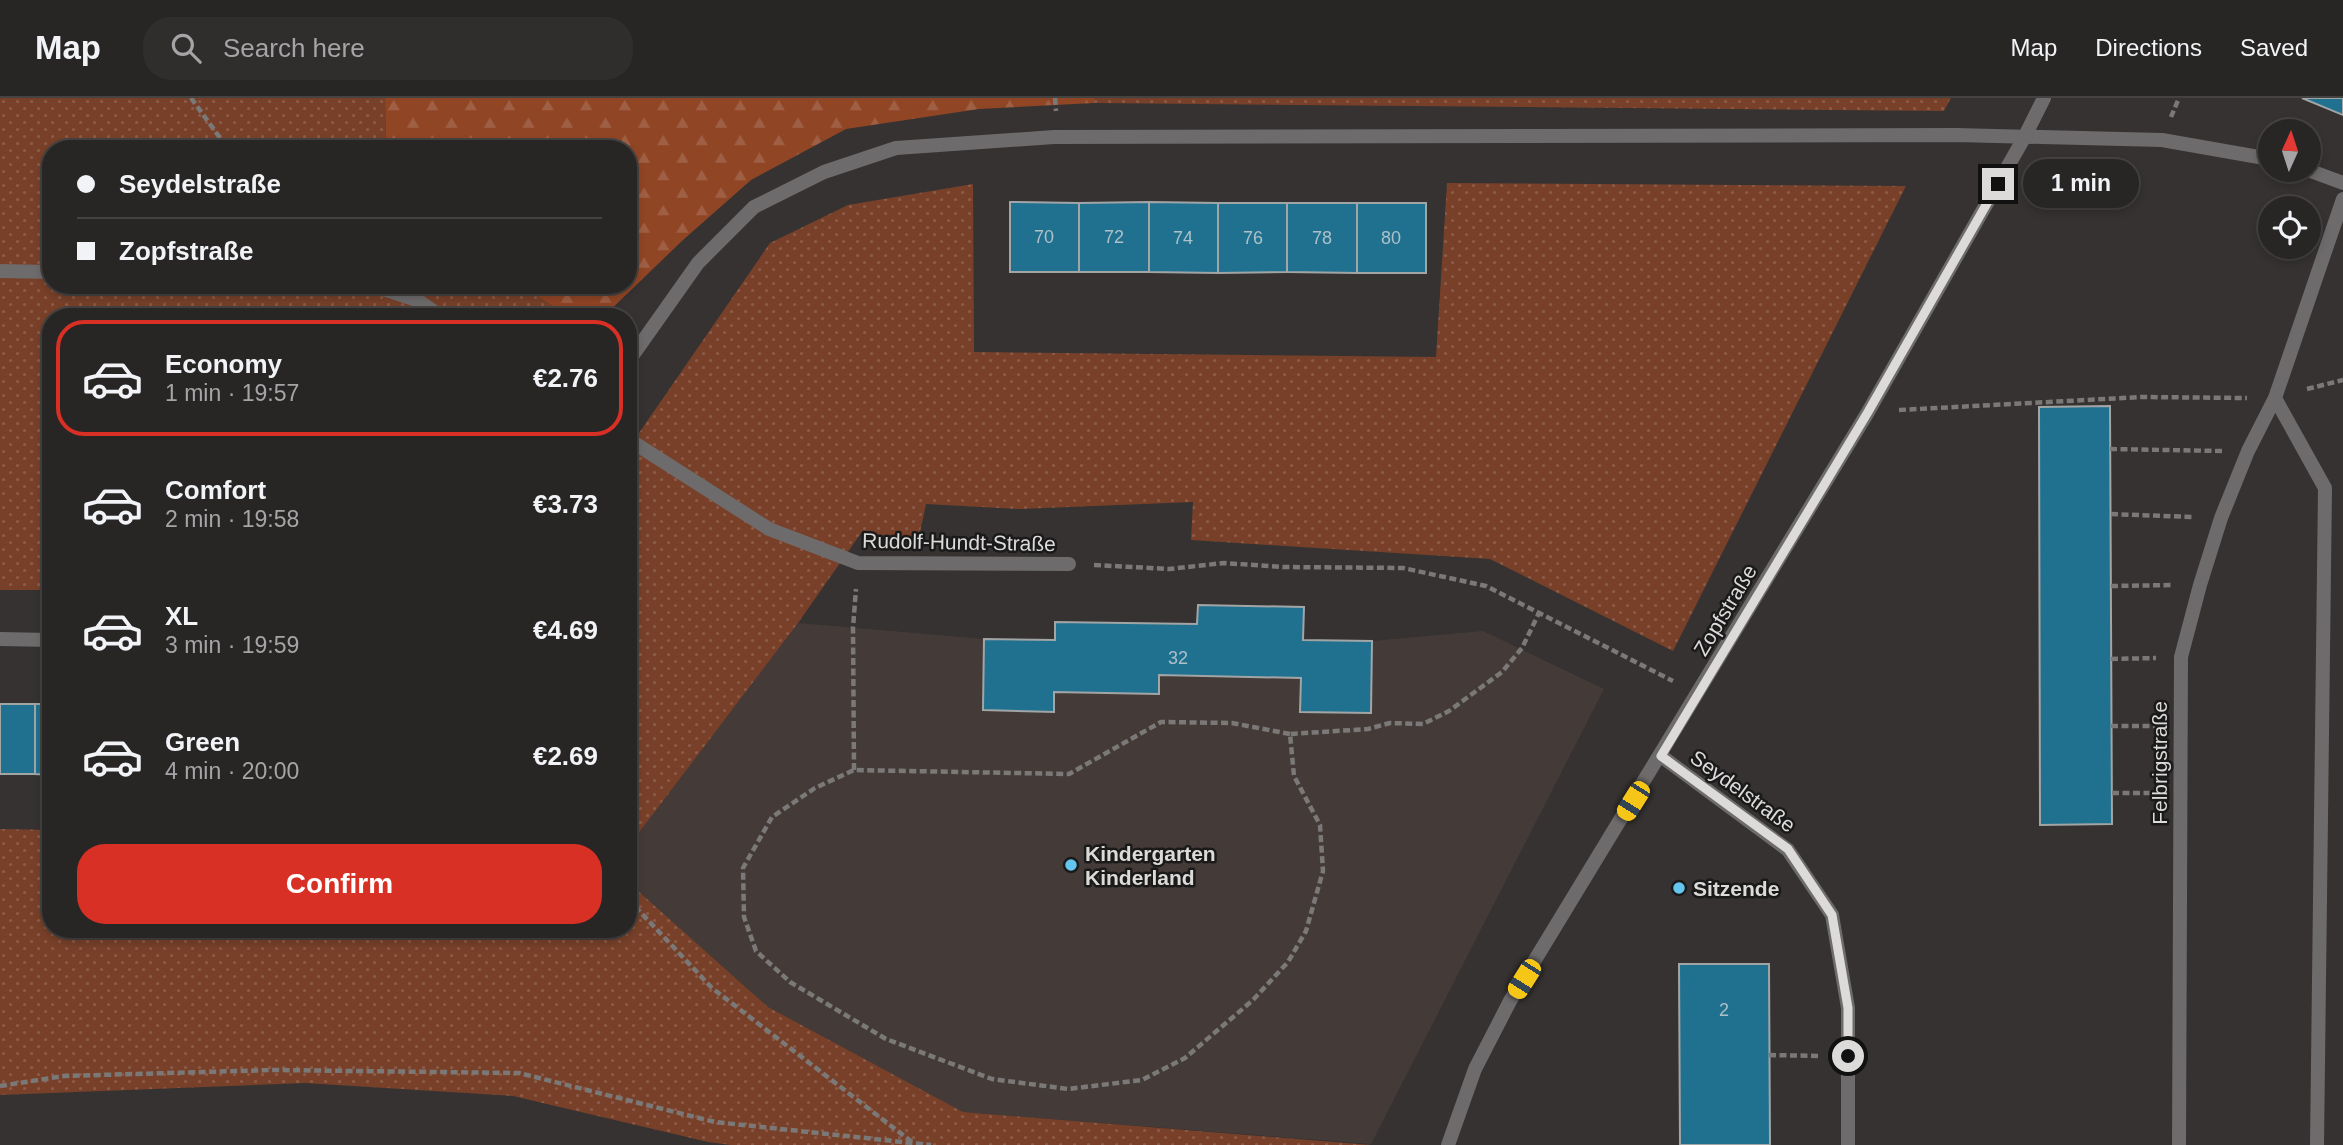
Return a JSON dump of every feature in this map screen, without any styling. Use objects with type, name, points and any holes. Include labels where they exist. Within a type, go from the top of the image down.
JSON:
[{"type":"street","name":"Zopfstraße","points":[[1448,1145],[1475,1069],[1510,1001],[1868,412],[2024,138],[2044,98]]},
{"type":"street","points":[[637,349],[698,263],[754,207],[824,172],[896,148],[1054,137],[1956,135],[2162,140],[2258,157]]},
{"type":"street","points":[[2321,175],[2343,183]]},
{"type":"street","name":"Felbrigstraße","points":[[2179,1145],[2181,657],[2221,518],[2248,451],[2275,398],[2343,199]]},
{"type":"street","points":[[0,271],[42,272]]},
{"type":"street","points":[[399,294],[417,300],[429,308]]},
{"type":"street","points":[[2275,398],[2325,488],[2317,1145]]},
{"type":"street","name":"Rudolf-Hundt-Straße","points":[[637,445],[769,529],[858,564],[1069,564]]},
{"type":"street","points":[[0,639],[42,640]]},
{"type":"street","name":"Seydelstraße","points":[[1661,756],[1788,849],[1832,915],[1848,1008],[1848,1145]]},
{"type":"path","points":[[191,98],[222,140]]},
{"type":"path","points":[[1055,98],[1056,110]]},
{"type":"path","points":[[1868,412],[2142,397],[2203,399]]},
{"type":"path","points":[[2110,449],[2248,451]]},
{"type":"path","points":[[2111,514],[2221,518]]},
{"type":"path","points":[[1069,564],[1169,569],[1224,563],[1403,568],[1486,586],[1699,694]]},
{"type":"path","points":[[855,770],[853,628],[858,564]]},
{"type":"path","points":[[2111,586],[2200,585]]},
{"type":"path","points":[[1290,734],[1294,776],[1320,825],[1323,871],[1306,931],[1288,962],[1252,1000],[1185,1058],[1142,1080],[1068,1089],[992,1079],[886,1040],[790,982],[756,951],[744,917],[743,869],[772,817],[815,788],[855,770],[1069,774],[1161,722],[1233,723],[1290,734],[1368,729],[1390,723],[1423,724],[1449,711],[1502,672],[1522,648],[1539,613]]},
{"type":"path","points":[[2111,659],[2181,657]]},
{"type":"path","points":[[2111,726],[2180,726]]},
{"type":"path","points":[[2112,793],[2180,793]]},
{"type":"path","points":[[637,909],[712,988],[912,1143]]},
{"type":"path","points":[[1769,1055],[1801,1055]]},
{"type":"path","points":[[0,1086],[64,1076],[273,1070],[519,1073],[715,1122],[931,1145]]},
{"type":"shaded area","points":[[0,98],[385,98],[386,140],[42,140],[42,294],[534,294],[555,308],[42,308],[42,590],[0,590]]},
{"type":"shaded area","points":[[1094,98],[1951,98],[1944,111],[1094,103]]},
{"type":"shaded area","points":[[1447,183],[1906,186],[1673,651],[1490,559],[1191,540],[1193,502],[1020,509],[926,504],[918,542],[861,533],[798,623],[637,835],[637,436],[770,243],[848,205],[973,184],[974,352],[1436,357]]},
{"type":"shaded area","name":"Kindergarten Kinderland","points":[[1198,605],[1304,607],[1303,640],[1372,641],[1483,631],[1604,689],[1371,1144],[963,1112],[768,1007],[637,890],[637,835],[798,623],[984,639],[1054,640],[1055,622],[1197,624]]},
{"type":"shaded area","points":[[0,829],[42,830],[42,938],[637,938],[637,890],[768,1007],[963,1112],[1371,1145],[731,1145],[708,1142],[513,1096],[305,1083],[0,1095]]},
{"type":"green space","points":[[385,98],[1094,98],[1094,103],[979,109],[846,129],[751,180],[637,284],[637,140],[386,140]]},
{"type":"green space","points":[[534,294],[627,294],[612,308],[555,308]]},
{"type":"building","points":[[2302,98],[2343,98],[2343,115]]},
{"type":"building","points":[[1010,202],[1079,203],[1079,272],[1010,272]]},
{"type":"building","points":[[1149,202],[1149,272],[1079,272],[1079,203]]},
{"type":"building","points":[[1149,202],[1218,203],[1218,273],[1149,272]]},
{"type":"building","points":[[1218,203],[1287,203],[1287,272],[1218,273]]},
{"type":"building","points":[[1287,203],[1357,203],[1357,273],[1287,272]]},
{"type":"building","points":[[1357,203],[1426,203],[1426,273],[1357,273]]},
{"type":"building","points":[[2110,406],[2112,824],[2040,825],[2039,407]]},
{"type":"building","points":[[1198,605],[1304,607],[1303,640],[1372,641],[1371,713],[1300,712],[1301,678],[1159,675],[1159,694],[1054,692],[1054,712],[983,710],[984,639],[1055,640],[1055,622],[1197,624]]},
{"type":"building","points":[[0,704],[35,704],[35,774],[0,774]]},
{"type":"building","points":[[35,704],[42,704],[42,774],[35,774]]},
{"type":"building","points":[[1679,964],[1769,964],[1770,1145],[1680,1145]]},
{"type":"place","name":"Kindergarten Kinderland","points":[[1071,865]]},
{"type":"place","name":"Sitzende","points":[[1679,888]]},
{"type":"route","points":[[1848,1056],[1848,1008],[1832,915],[1788,849],[1661,756],[1868,412],[1998,184]]}]
